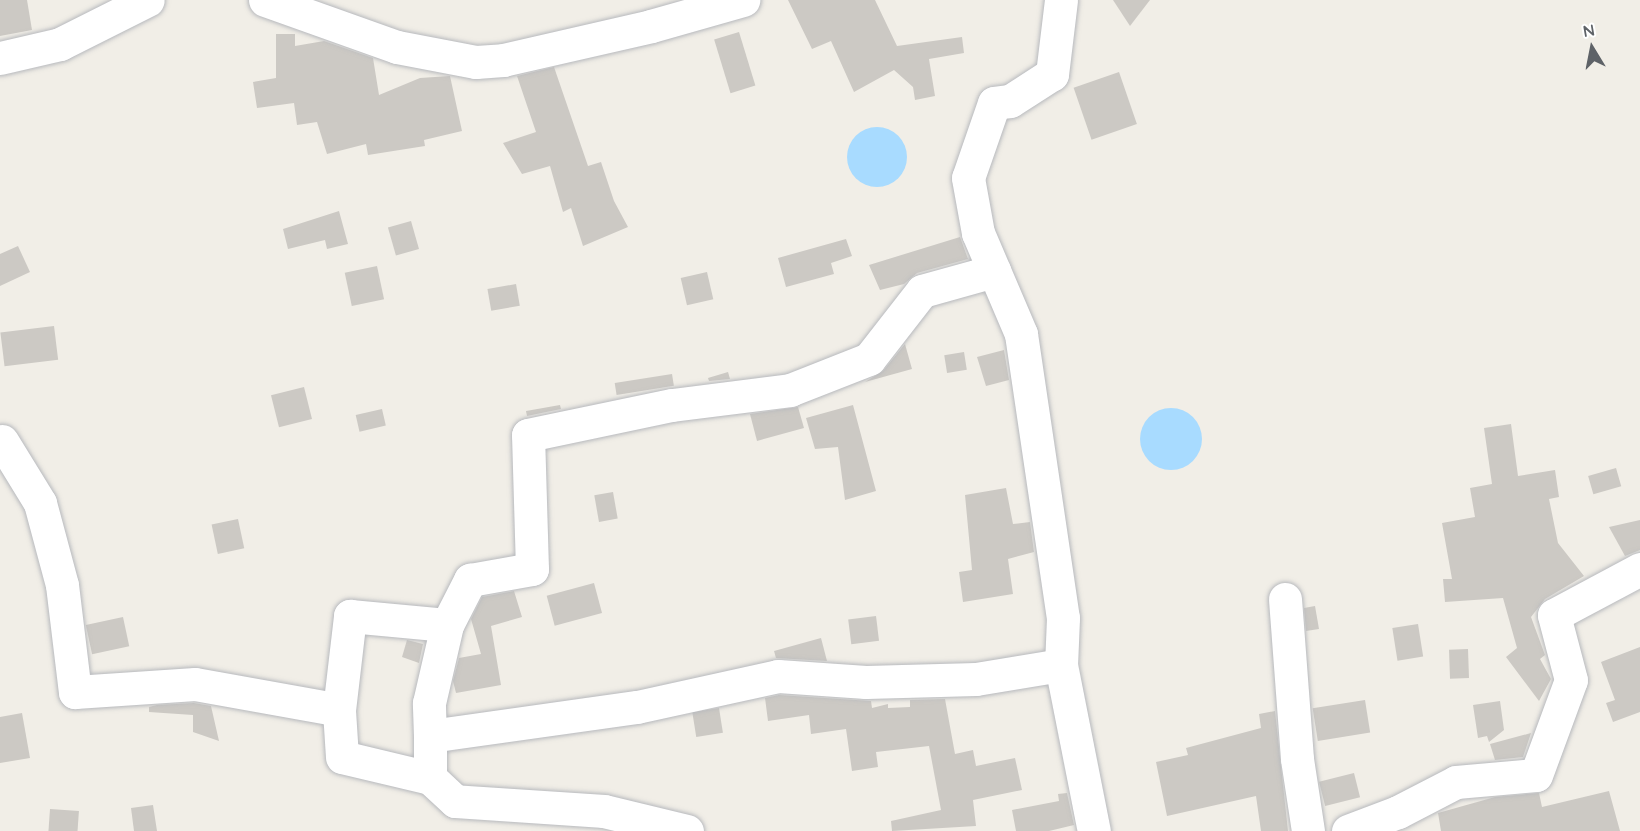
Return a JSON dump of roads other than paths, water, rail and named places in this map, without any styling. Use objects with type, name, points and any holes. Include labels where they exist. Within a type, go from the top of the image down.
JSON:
[{"type":"street","points":[[265,0],[397,47],[476,62],[503,60],[651,26],[742,0]]},
{"type":"street","points":[[1061,0],[1052,74],[1010,101],[994,103],[968,178],[978,233],[1022,334],[1063,618],[1061,665],[1094,831]]},
{"type":"street","points":[[0,58],[60,44],[122,5]]},
{"type":"street","points":[[430,778],[429,703],[447,625],[470,580],[532,569],[528,435],[672,405],[790,390],[869,359],[922,291],[994,271]]},
{"type":"street","points":[[2,441],[40,503],[62,585],[75,692],[195,684],[339,710]]},
{"type":"street","points":[[1348,831],[1398,812],[1456,782],[1536,775],[1571,680],[1554,615],[1640,569]]},
{"type":"street","points":[[1285,599],[1297,759],[1308,831]]},
{"type":"street","points":[[447,625],[350,616],[339,710],[342,757],[430,778],[454,801],[604,812],[687,831]]},
{"type":"street","points":[[430,736],[637,706],[778,676],[866,682],[976,679],[1061,665]]},
{"type":"water","points":[[877,127],[898,136],[907,157],[898,178],[877,187],[856,178],[847,157],[856,136]]},
{"type":"water","points":[[1171,408],[1183,410],[1193,417],[1200,427],[1202,439],[1200,451],[1193,461],[1183,468],[1171,470],[1159,468],[1149,461],[1142,451],[1140,439],[1142,427],[1149,417],[1159,410]]}]
